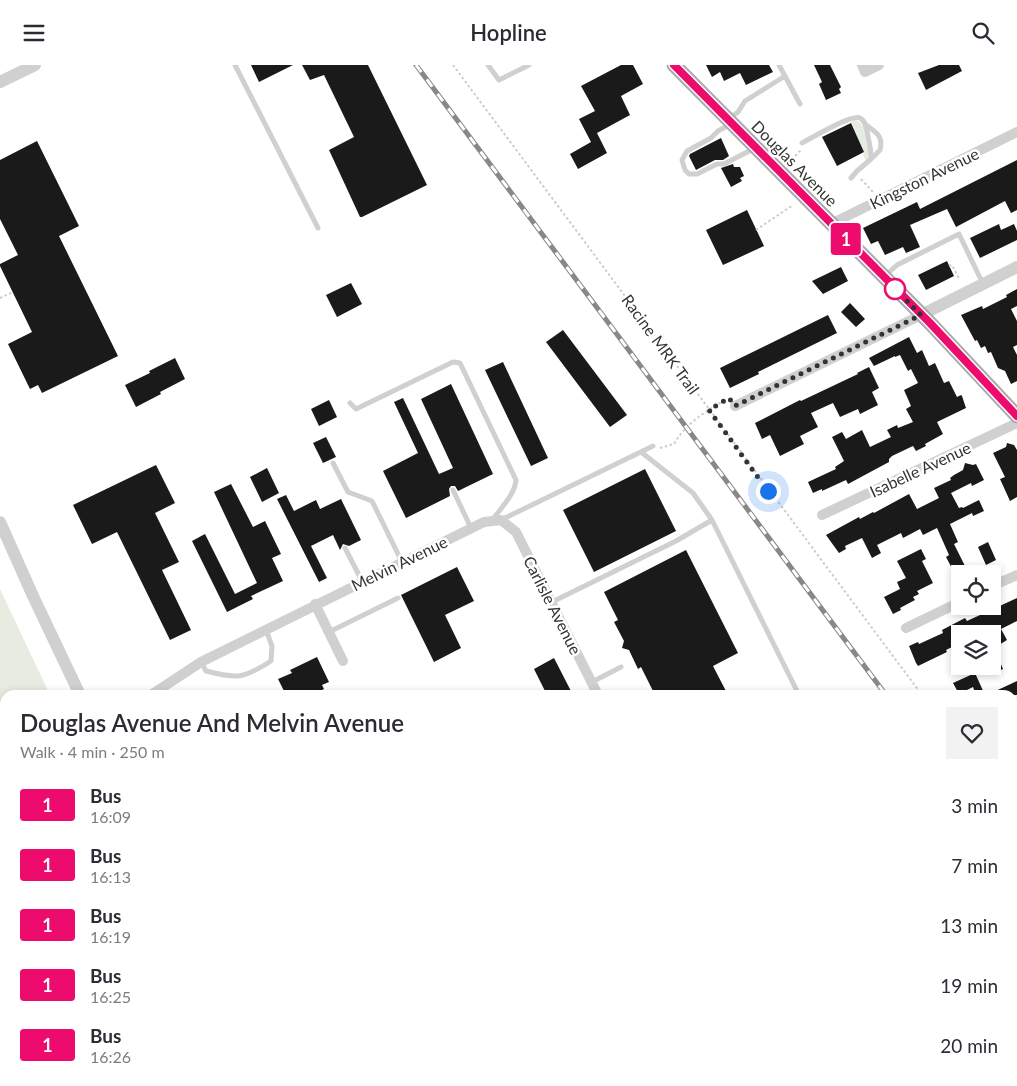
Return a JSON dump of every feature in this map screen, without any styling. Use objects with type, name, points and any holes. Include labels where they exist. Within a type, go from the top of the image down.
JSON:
[{"type":"main road","name":"Douglas Avenue","points":[[674,65],[1017,415]]},
{"type":"street","points":[[0,82],[34,65]]},
{"type":"street","points":[[864,68],[879,65]]},
{"type":"street","name":"Kingston Avenue","points":[[831,224],[1017,132]]},
{"type":"street","points":[[735,406],[1017,267]]},
{"type":"street","name":"Isabelle Avenue","points":[[822,515],[1017,423]]},
{"type":"street","name":"Melvin Avenue","points":[[159,690],[201,662],[471,528],[497,520]]},
{"type":"street","name":"Carlisle Avenue","points":[[497,520],[516,532],[596,690]]},
{"type":"street","points":[[0,522],[78,690]]},
{"type":"street","points":[[1001,582],[1017,575]]},
{"type":"street","points":[[315,605],[343,661]]},
{"type":"street","points":[[906,628],[951,606]]},
{"type":"lane","points":[[235,65],[318,229]]},
{"type":"lane","points":[[488,65],[499,79],[529,65]]},
{"type":"lane","points":[[779,65],[800,104]]},
{"type":"lane","points":[[756,148],[724,164],[718,164],[697,174],[689,174],[682,160],[687,151],[711,138],[730,122],[745,101],[785,76]]},
{"type":"lane","points":[[804,145],[846,120],[855,117],[860,118],[879,134],[881,139],[880,150],[851,178]]},
{"type":"lane","points":[[865,124],[871,159]]},
{"type":"lane","points":[[883,277],[897,265],[958,234],[983,284]]},
{"type":"lane","points":[[350,403],[356,409],[454,362],[460,363],[516,481],[497,520]]},
{"type":"lane","name":"Melvin Avenue","points":[[497,520],[652,446]]},
{"type":"lane","points":[[641,452],[692,493],[712,520],[797,690]]},
{"type":"lane","points":[[333,463],[348,491],[372,501],[402,562]]},
{"type":"lane","points":[[453,490],[471,528]]},
{"type":"lane","points":[[552,602],[676,541],[712,520]]},
{"type":"lane","points":[[345,548],[362,581]]},
{"type":"lane","points":[[329,633],[398,598]]},
{"type":"lane","points":[[201,662],[206,671],[231,677],[247,675],[271,661],[272,646],[266,630]]},
{"type":"lane","points":[[592,682],[621,667]]},
{"type":"path","name":"Racine MRK Trail","points":[[453,65],[918,690]]},
{"type":"path","points":[[780,172],[804,145]]},
{"type":"path","points":[[857,171],[861,181],[872,189],[878,201]]},
{"type":"path","points":[[756,230],[793,205]]},
{"type":"path","points":[[949,266],[952,265],[960,280]]},
{"type":"path","points":[[0,298],[13,291]]},
{"type":"path","points":[[652,446],[661,449],[674,444],[678,437],[703,413],[729,398],[735,406]]},
{"type":"shaded area","points":[[855,120],[863,126],[867,137],[867,161],[863,156],[864,152],[851,122]]},
{"type":"shaded area","points":[[0,589],[48,690],[0,690]]},
{"type":"building","points":[[251,65],[293,65],[259,82]]},
{"type":"building","points":[[302,65],[368,65],[427,185],[360,217],[329,150],[354,137],[324,75],[310,80]]},
{"type":"building","points":[[621,65],[633,65],[643,84],[621,96],[630,115],[597,133],[607,153],[578,169],[570,154],[591,142],[579,119],[595,111],[581,86]]},
{"type":"building","points":[[706,65],[769,65],[773,72],[746,85],[740,73],[724,81],[720,72],[712,77]]},
{"type":"building","points":[[814,65],[830,65],[841,87],[839,89],[841,93],[826,100],[819,84],[822,82]]},
{"type":"building","points":[[939,65],[959,65],[962,71],[926,90],[918,73]]},
{"type":"building","points":[[851,123],[864,152],[837,166],[822,137]]},
{"type":"building","points":[[721,138],[729,156],[723,160],[715,160],[696,170],[689,156],[690,154]]},
{"type":"building","points":[[37,141],[79,226],[59,236],[118,356],[42,393],[38,385],[30,389],[8,344],[32,332],[0,266],[0,264],[18,255],[0,219],[0,160]]},
{"type":"building","points":[[1017,160],[1017,210],[1011,213],[1005,201],[956,227],[947,209],[910,225],[920,247],[906,253],[903,247],[885,255],[878,241],[871,244],[863,228],[917,202],[920,209]]},
{"type":"building","points":[[733,164],[734,167],[740,167],[744,176],[740,178],[742,181],[731,187],[721,168]]},
{"type":"building","points":[[747,210],[764,246],[723,265],[706,230]]},
{"type":"building","points":[[999,224],[1001,230],[1014,224],[1017,231],[1017,240],[980,258],[970,238]]},
{"type":"building","points":[[947,261],[954,276],[926,290],[918,275]]},
{"type":"building","points":[[841,267],[848,281],[823,294],[812,281]]},
{"type":"building","points":[[351,283],[362,304],[337,317],[326,295]]},
{"type":"building","points":[[1017,289],[1017,306],[1011,309],[1017,321],[1017,345],[1013,347],[1017,355],[1017,381],[1011,384],[1005,371],[998,368],[991,352],[988,353],[985,346],[981,348],[977,340],[975,341],[961,315],[982,306],[983,309],[1007,297],[1006,295]]},
{"type":"building","points":[[850,303],[865,319],[856,327],[841,312]]},
{"type":"building","points":[[828,315],[837,333],[730,388],[720,368]]},
{"type":"building","points":[[563,330],[627,415],[610,427],[546,342]]},
{"type":"building","points":[[909,337],[917,353],[922,350],[929,366],[935,363],[944,383],[949,381],[957,397],[962,396],[966,408],[937,422],[943,434],[925,444],[926,446],[916,451],[913,446],[892,456],[889,462],[848,484],[846,480],[813,493],[808,482],[836,469],[835,467],[844,461],[832,437],[842,432],[846,439],[862,430],[870,447],[891,437],[887,430],[897,425],[898,428],[913,422],[906,409],[911,406],[904,390],[918,383],[911,369],[908,371],[900,355],[874,366],[869,358]]},
{"type":"building","points":[[175,358],[185,379],[136,407],[125,385]]},
{"type":"building","points":[[503,362],[548,458],[531,466],[485,370]]},
{"type":"building","points":[[869,367],[879,388],[872,392],[878,405],[860,414],[858,409],[840,417],[833,403],[811,413],[818,427],[800,436],[804,444],[780,456],[770,435],[762,439],[755,423]]},
{"type":"building","points":[[451,384],[493,474],[458,491],[455,486],[451,486],[449,489],[450,496],[406,518],[383,471],[418,453],[394,402],[403,398],[439,474],[453,468],[421,399]]},
{"type":"building","points":[[329,400],[337,417],[319,426],[311,409]]},
{"type":"building","points":[[326,437],[336,457],[323,463],[313,443]]},
{"type":"building","points":[[1007,443],[1014,445],[1017,450],[1017,497],[1010,501],[1000,479],[1005,477],[993,453],[1006,447]]},
{"type":"building","points":[[965,463],[976,464],[984,480],[972,486],[971,483],[951,493],[959,508],[979,500],[984,511],[973,516],[972,513],[950,524],[958,542],[954,544],[964,565],[951,565],[951,567],[946,557],[949,555],[937,528],[923,535],[920,529],[903,538],[901,533],[877,545],[881,553],[872,558],[862,538],[845,546],[846,549],[839,553],[826,535],[859,517],[860,519],[874,513],[909,494],[917,509],[939,498],[934,488],[951,480],[950,478],[963,470]]},
{"type":"building","points":[[156,465],[175,503],[155,513],[179,562],[162,570],[191,630],[170,640],[117,532],[92,544],[73,505]]},
{"type":"building","points":[[267,468],[279,493],[262,502],[250,477]]},
{"type":"building","points":[[645,469],[676,531],[594,572],[563,510]]},
{"type":"building","points":[[231,484],[253,527],[265,521],[281,554],[272,558],[283,581],[251,596],[253,599],[227,612],[192,541],[205,534],[235,594],[257,583],[214,492]]},
{"type":"building","points":[[286,495],[294,511],[316,500],[320,509],[341,499],[361,540],[349,546],[343,544],[340,550],[333,535],[311,546],[327,578],[319,582],[277,499]]},
{"type":"building","points":[[988,542],[996,560],[986,565],[978,547]]},
{"type":"building","points":[[921,549],[926,559],[922,561],[933,583],[917,591],[919,594],[913,597],[915,600],[893,614],[884,597],[900,589],[897,582],[906,578],[897,561]]},
{"type":"building","points":[[686,550],[738,653],[713,666],[725,690],[652,690],[641,667],[638,669],[629,650],[622,648],[624,641],[614,622],[618,620],[604,592]]},
{"type":"building","points":[[457,567],[474,601],[445,615],[461,648],[434,662],[401,595]]},
{"type":"building","points":[[1017,598],[1017,621],[1001,629],[1001,625],[952,625],[965,618],[967,621],[980,615],[1001,615],[1001,605]]},
{"type":"building","points":[[951,625],[951,648],[946,650],[947,652],[918,666],[909,646],[918,642],[919,644],[943,633],[942,630]]},
{"type":"building","points":[[1001,629],[1007,640],[1001,644]]},
{"type":"building","points":[[317,657],[329,682],[322,685],[324,689],[322,690],[284,690],[278,679],[292,673],[290,670]]},
{"type":"building","points":[[554,658],[570,690],[544,690],[534,669]]},
{"type":"building","points":[[971,675],[976,675],[983,690],[974,690],[973,687],[967,690],[957,690],[953,683]]},
{"type":"building","points":[[1017,681],[1017,690],[998,690]]},
{"type":"railway","points":[[416,65],[882,690]]},
{"type":"bus line","name":"1","points":[[674,65],[930,323],[1017,416]]},
{"type":"route","points":[[768,491],[709,410],[729,398],[735,406],[921,315],[895,289]]}]
